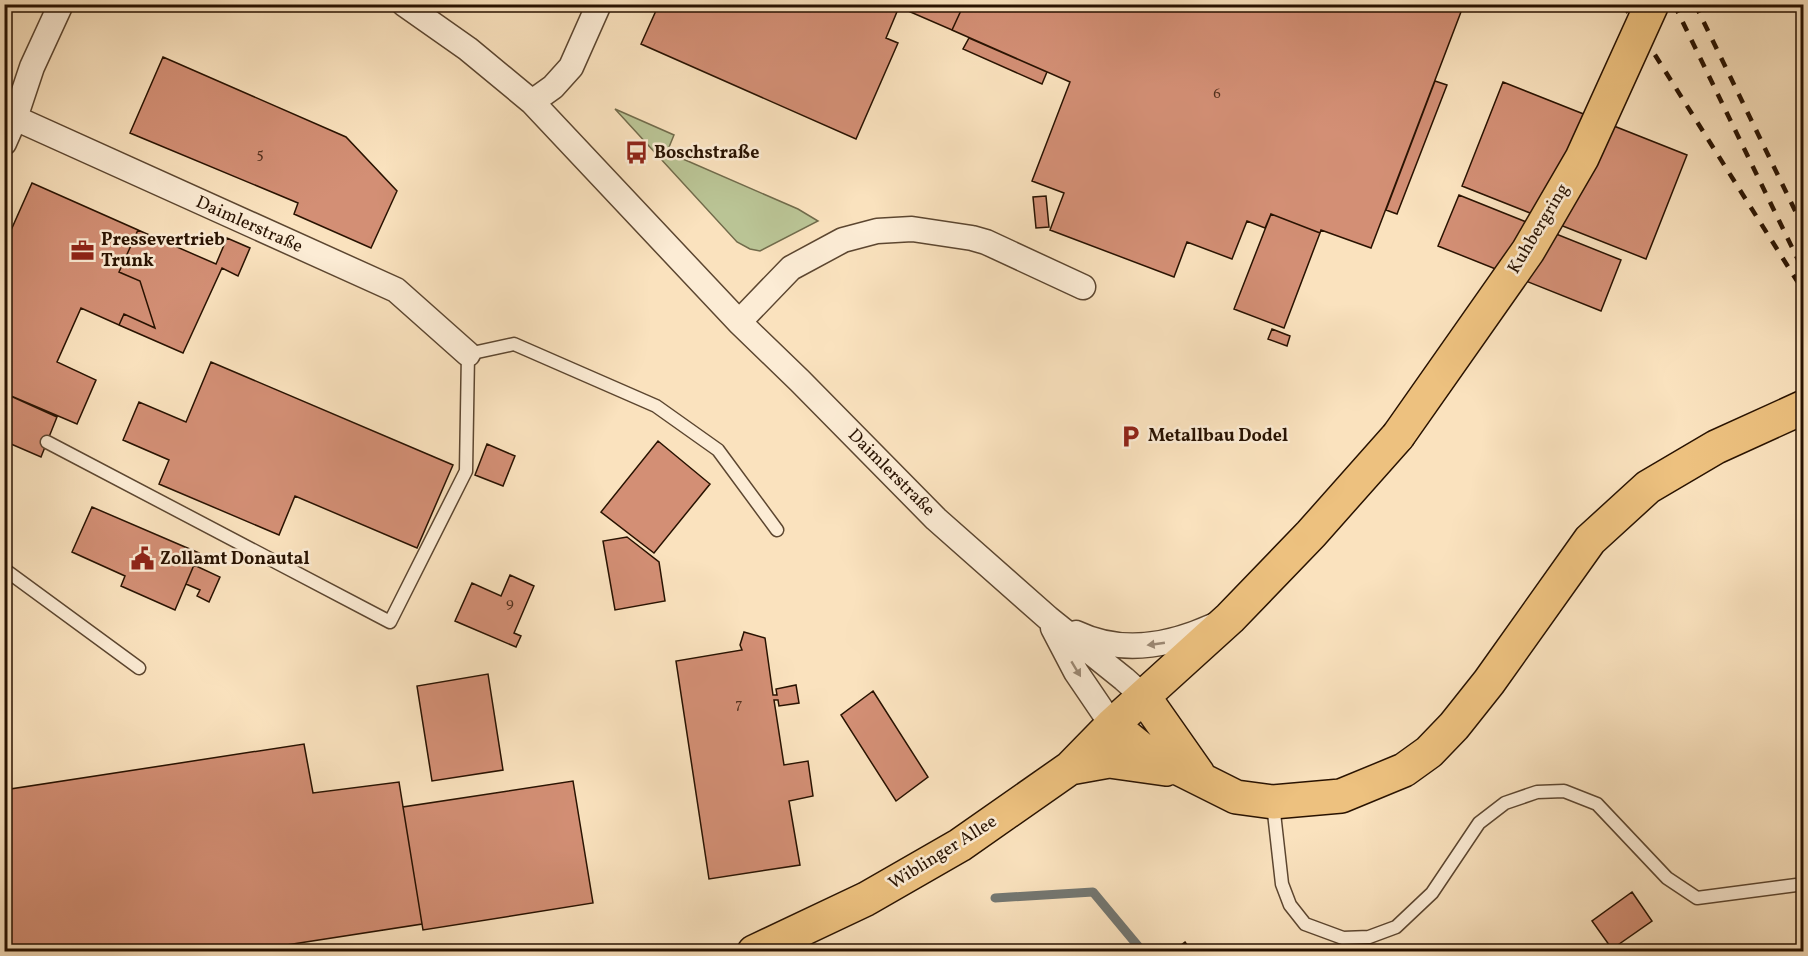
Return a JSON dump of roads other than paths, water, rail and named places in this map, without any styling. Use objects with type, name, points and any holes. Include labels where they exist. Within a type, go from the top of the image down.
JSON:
[{"type":"main road","name":"Kuhbergring","points":[[1230,618],[1311,534],[1398,436],[1528,251],[1582,158],[1653,4]]},
{"type":"main road","points":[[1112,725],[1144,751],[1236,798],[1273,802],[1341,795],[1404,770],[1429,752],[1454,726],[1489,682],[1590,540],[1648,487],[1716,447],[1803,407]]},
{"type":"main road","name":"Wiblinger Allee","points":[[761,949],[867,899],[960,845],[1065,772],[1112,725],[1230,618]]},
{"type":"main road","points":[[1144,697],[1202,779]]},
{"type":"main road","points":[[1065,772],[1109,761],[1158,767],[1202,779]]},
{"type":"street","points":[[4,143],[33,67],[61,4]]},
{"type":"street","name":"Daimlerstraße","points":[[404,4],[468,49],[532,102],[739,322],[936,519],[1048,618],[1144,697]]},
{"type":"street","points":[[532,102],[553,87],[571,67],[599,4]]},
{"type":"street","name":"Daimlerstraße","points":[[15,118],[396,290],[468,354]]},
{"type":"street","points":[[739,322],[791,268],[843,240],[877,231],[912,229],[972,238],[986,242],[1083,287]]},
{"type":"street","name":"Daimlerstraße","points":[[1048,618],[1088,638],[1129,647],[1191,636],[1230,618]]},
{"type":"street","name":"Daimlerstraße","points":[[1048,618],[1076,672],[1112,725]]},
{"type":"lane","points":[[47,442],[390,622],[466,471],[468,354],[514,344],[656,406],[718,450],[777,530]]},
{"type":"lane","points":[[4,568],[139,668]]},
{"type":"lane","points":[[1273,802],[1282,884],[1290,905],[1305,924],[1343,938],[1369,937],[1396,927],[1432,893],[1479,823],[1505,803],[1537,792],[1564,791],[1597,804],[1667,878],[1697,898],[1803,884]]},
{"type":"lane","points":[[761,949],[816,951]]},
{"type":"waterway","points":[[995,898],[1093,892],[1143,952]]},
{"type":"railway","points":[[1623,4],[1804,292]]},
{"type":"railway","points":[[1674,4],[1804,272]]},
{"type":"railway","points":[[1695,4],[1804,229]]},
{"type":"place","name":"Boschstraße","points":[[636,153]]},
{"type":"place","name":"Pressevertrieb Trunk","points":[[83,250]]},
{"type":"place","name":"Metallbau Dodel","points":[[1130,436]]},
{"type":"place","name":"Zollamt Donautal","points":[[142,559]]}]
